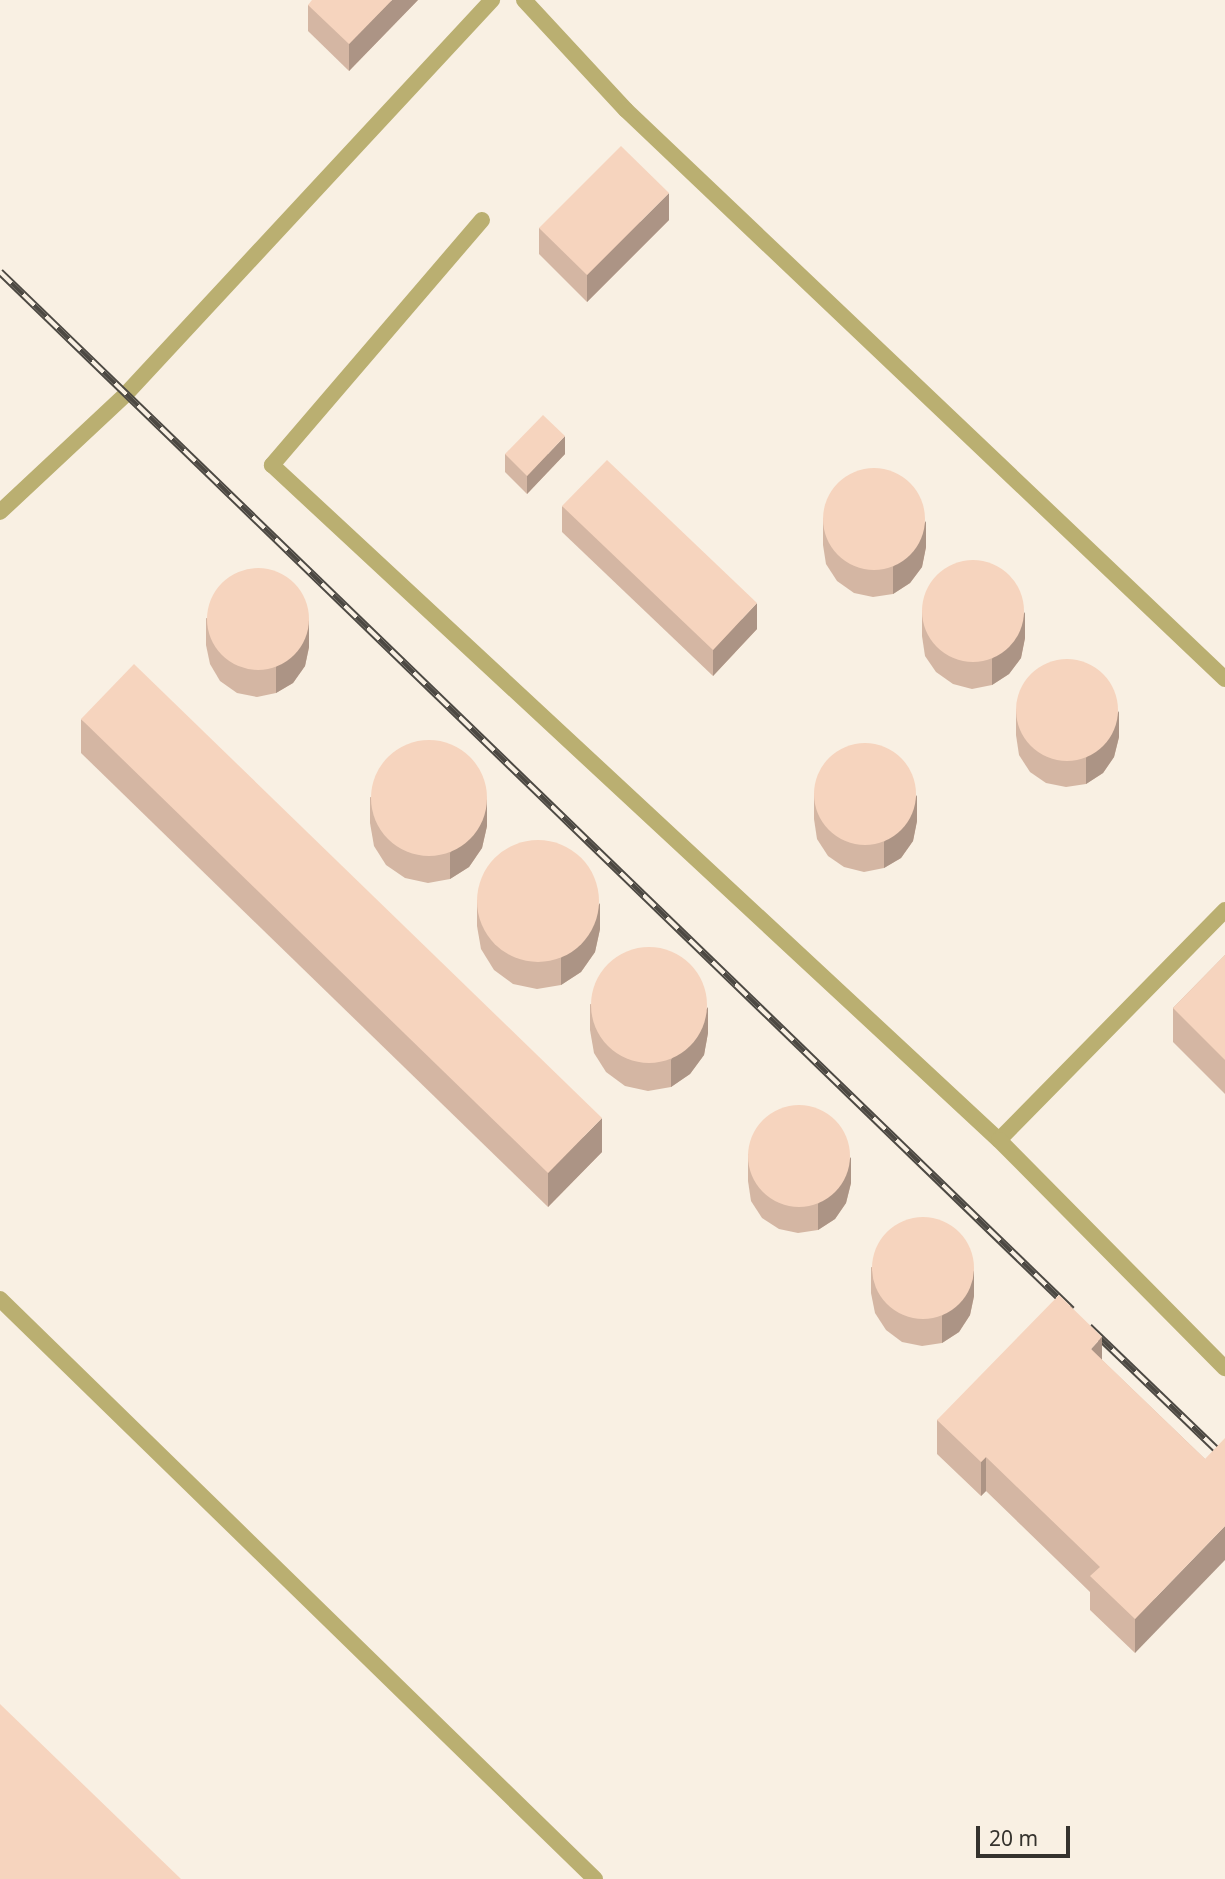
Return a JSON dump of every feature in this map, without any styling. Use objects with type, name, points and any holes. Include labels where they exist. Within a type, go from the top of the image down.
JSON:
[{"type":"lane","points":[[0,512],[126,394],[492,0]]},
{"type":"lane","points":[[524,0],[626,110],[1225,678]]},
{"type":"lane","points":[[482,220],[272,465],[999,1140],[1225,1368]]},
{"type":"lane","points":[[999,1140],[1225,910]]},
{"type":"lane","points":[[0,1299],[595,1879]]},
{"type":"building","points":[[312,0],[392,0],[349,44],[308,5]]},
{"type":"building","points":[[621,146],[669,193],[587,275],[539,228]]},
{"type":"building","points":[[543,415],[565,436],[527,476],[505,454]]},
{"type":"building","points":[[607,460],[757,603],[713,650],[562,506]]},
{"type":"building","points":[[874,468],[893,472],[910,483],[921,500],[925,519],[921,538],[910,555],[893,566],[874,570],[855,566],[838,555],[827,538],[823,519],[827,500],[838,483],[855,472]]},
{"type":"building","points":[[973,560],[992,564],[1009,575],[1020,592],[1024,611],[1020,630],[1009,647],[992,658],[973,662],[954,658],[937,647],[926,630],[922,611],[926,592],[937,575],[954,564]]},
{"type":"building","points":[[258,568],[277,572],[294,583],[305,600],[309,619],[305,638],[294,655],[277,666],[258,670],[239,666],[222,655],[211,638],[207,619],[211,600],[222,583],[239,572]]},
{"type":"building","points":[[1067,659],[1086,663],[1103,674],[1114,691],[1118,710],[1114,729],[1103,746],[1086,757],[1067,761],[1048,757],[1031,746],[1020,729],[1016,710],[1020,691],[1031,674],[1048,663]]},
{"type":"building","points":[[134,664],[602,1118],[548,1173],[81,719]]},
{"type":"building","points":[[429,740],[451,745],[470,757],[482,776],[487,798],[482,820],[470,839],[451,851],[429,856],[407,851],[388,839],[376,820],[371,798],[376,776],[388,757],[407,745]]},
{"type":"building","points":[[865,743],[884,747],[901,758],[912,775],[916,794],[912,813],[901,830],[884,841],[865,845],[846,841],[829,830],[818,813],[814,794],[818,775],[829,758],[846,747]]},
{"type":"building","points":[[538,840],[561,845],[581,858],[594,878],[599,901],[594,924],[581,944],[561,957],[538,962],[515,957],[495,944],[482,924],[477,901],[482,878],[495,858],[515,845]]},
{"type":"building","points":[[649,947],[671,951],[690,964],[703,983],[707,1005],[703,1027],[690,1046],[671,1059],[649,1063],[627,1059],[608,1046],[595,1027],[591,1005],[595,983],[608,964],[627,951]]},
{"type":"building","points":[[1225,955],[1225,1060],[1173,1008]]},
{"type":"building","points":[[799,1105],[818,1109],[835,1120],[846,1137],[850,1156],[846,1175],[835,1192],[818,1203],[799,1207],[780,1203],[763,1192],[752,1175],[748,1156],[752,1137],[763,1120],[780,1109]]},
{"type":"building","points":[[923,1217],[942,1221],[959,1232],[970,1249],[974,1268],[970,1287],[959,1304],[942,1315],[923,1319],[904,1315],[887,1304],[876,1287],[872,1268],[876,1249],[887,1232],[904,1221]]},
{"type":"building","points":[[1059,1295],[1102,1337],[1091,1349],[1205,1459],[1225,1438],[1225,1526],[1135,1619],[1090,1576],[1100,1567],[986,1457],[981,1462],[937,1420]]},
{"type":"building","points":[[0,1704],[181,1879],[0,1879]]},
{"type":"railway","points":[[0,272],[1072,1310]]},
{"type":"railway","points":[[1089,1327],[1225,1458]]}]
